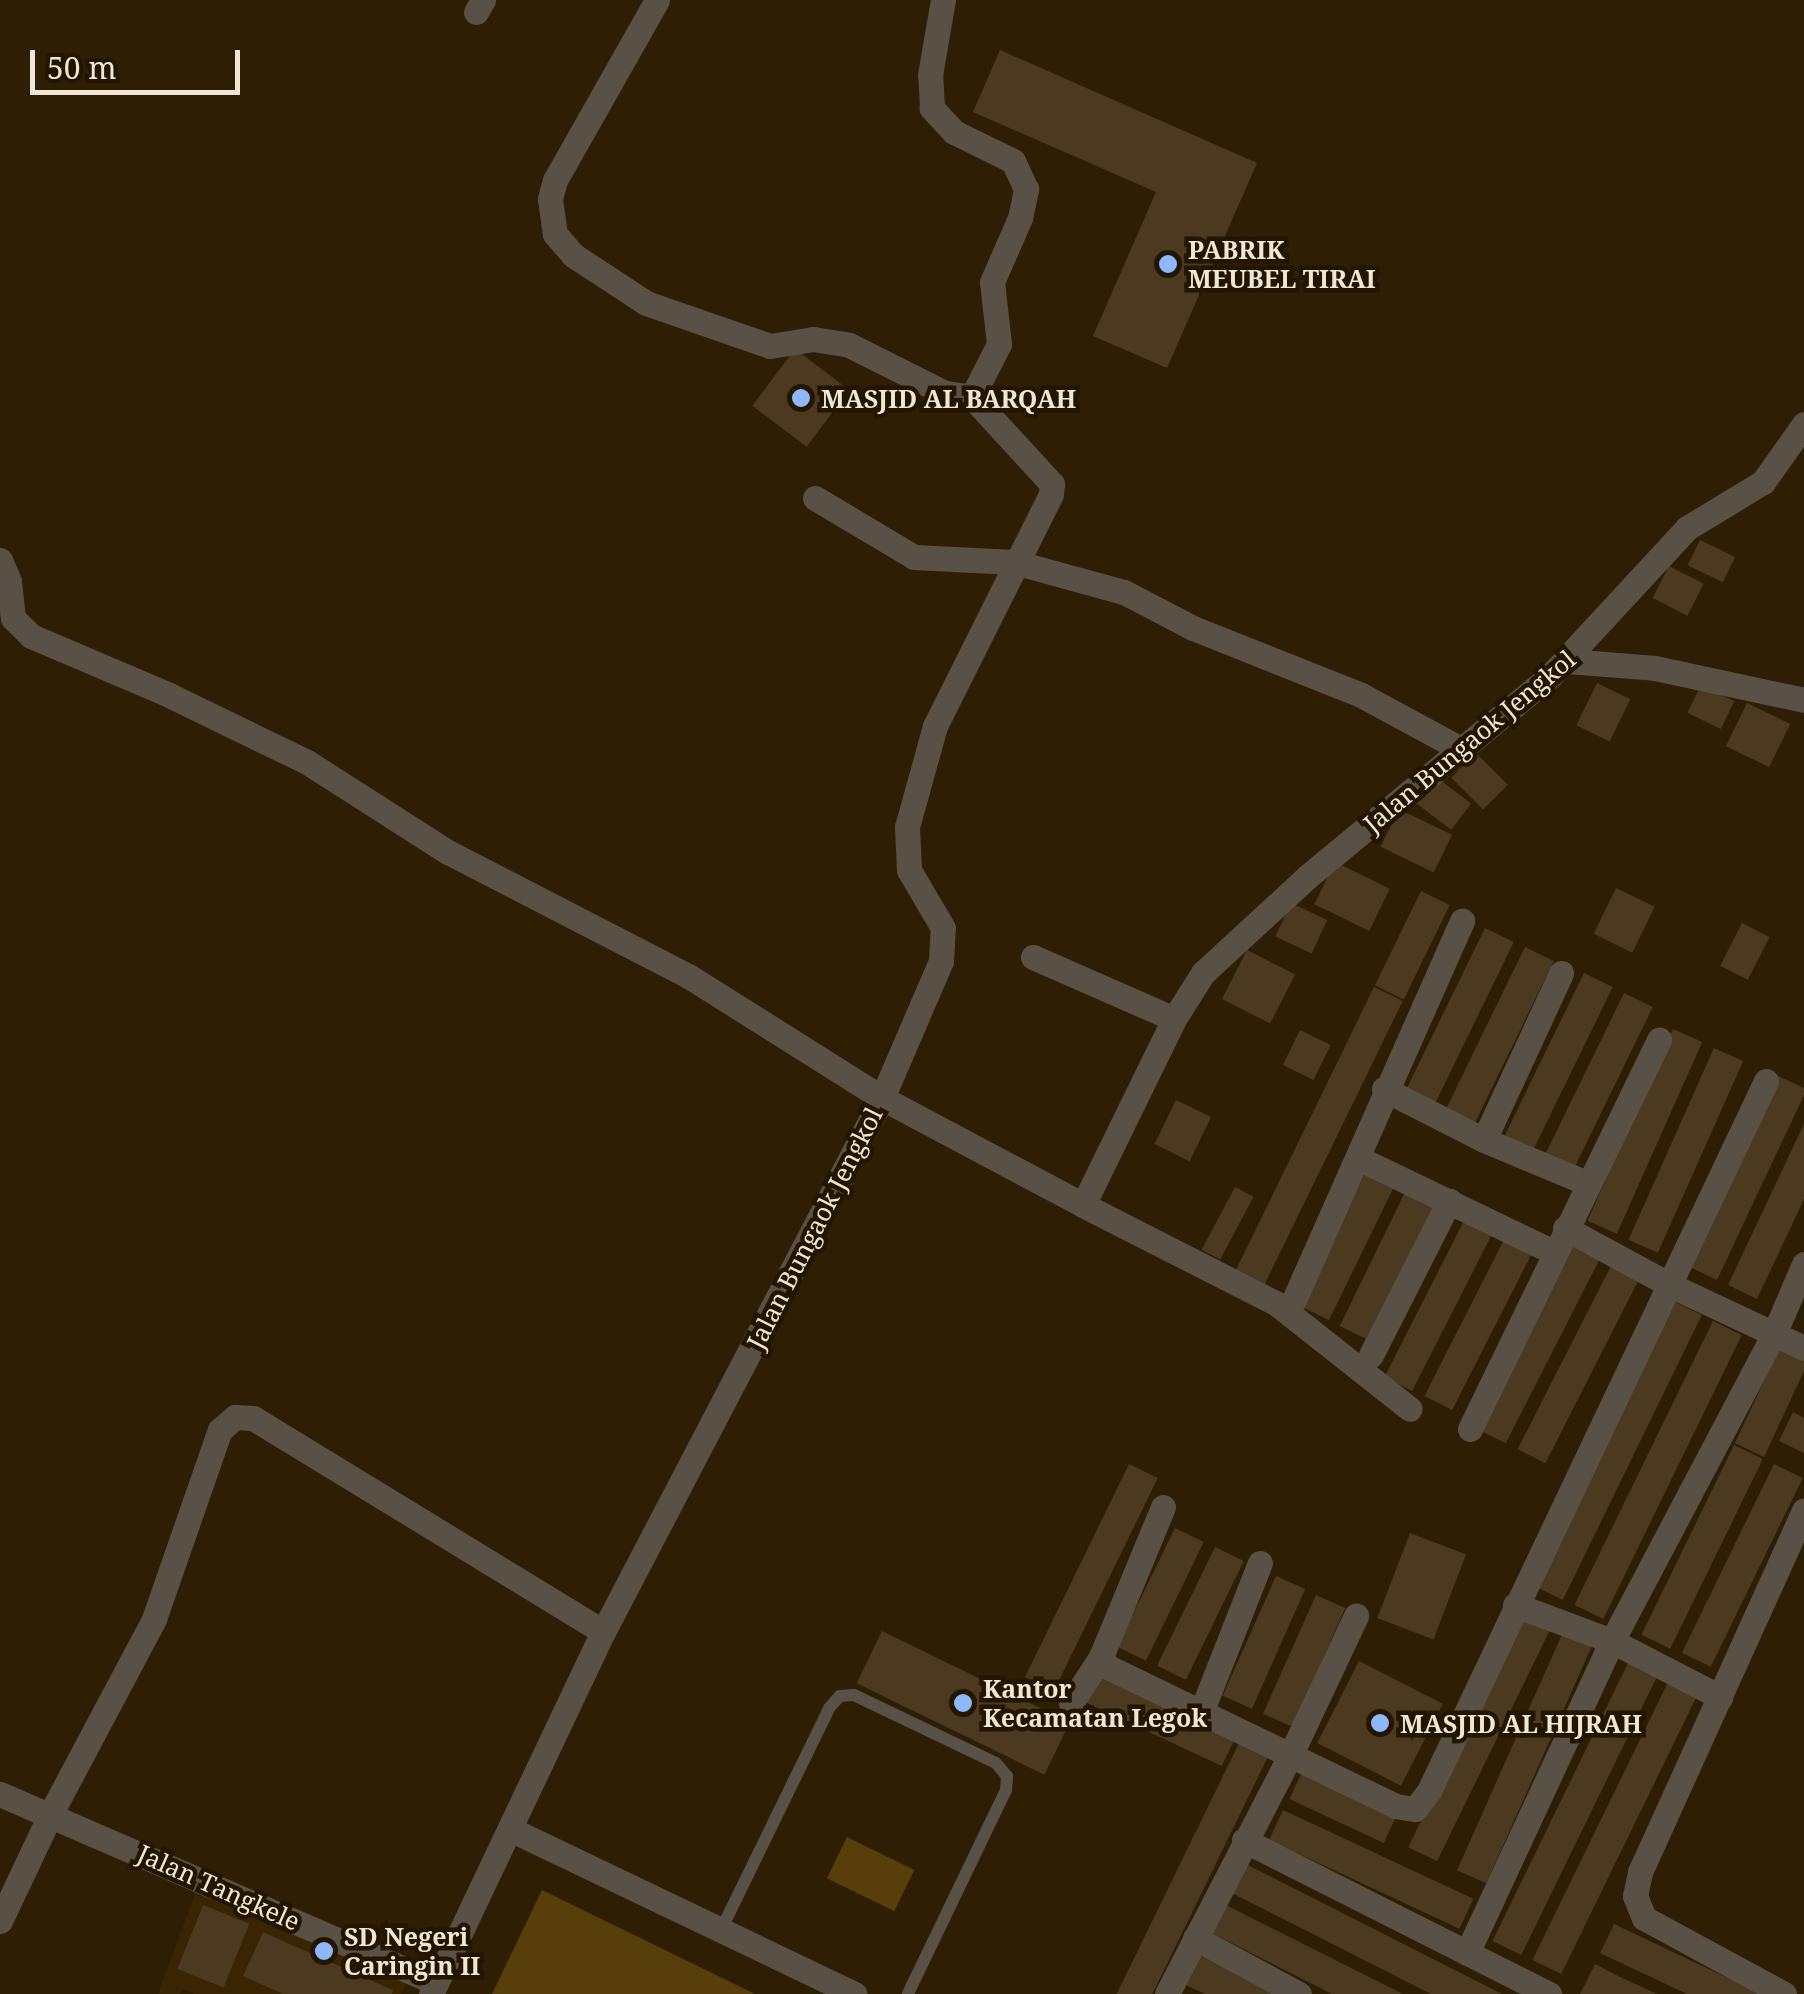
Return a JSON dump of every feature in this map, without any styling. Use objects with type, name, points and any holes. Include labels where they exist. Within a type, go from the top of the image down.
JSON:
[{"type":"street","points":[[0,560],[9,581],[12,618],[31,636],[169,694],[307,762],[448,852],[690,977],[882,1098],[941,961],[944,943],[937,911],[910,870],[905,840],[912,807],[935,726],[1051,494],[1052,484],[972,397],[945,393],[849,345],[813,339],[770,346],[646,303],[572,256],[555,234],[550,199],[556,180],[656,0]]},
{"type":"street","points":[[943,0],[930,75],[932,108],[954,132],[1013,161],[1026,189],[1020,218],[992,282],[1000,344],[972,397]]},
{"type":"street","name":"Jalan Bungaok Jengkol","points":[[434,1989],[602,1632],[882,1098],[1083,1206],[1174,1019],[1203,974],[1308,878],[1567,661],[1687,528],[1763,482],[1804,424]]},
{"type":"street","points":[[816,498],[914,558],[1014,562],[1124,592],[1194,628],[1362,695],[1462,749]]},
{"type":"street","points":[[1567,661],[1656,668],[1804,700]]},
{"type":"street","points":[[1294,1300],[1360,1159],[1384,1089],[1462,921]]},
{"type":"street","points":[[1033,957],[1174,1019]]},
{"type":"street","points":[[1484,1140],[1560,972]]},
{"type":"street","points":[[1470,1429],[1658,1039]]},
{"type":"street","points":[[1100,1656],[1108,1667],[1395,1806],[1414,1809],[1429,1791],[1766,1081]]},
{"type":"street","points":[[1384,1089],[1484,1140],[1587,1183]]},
{"type":"street","points":[[1360,1159],[1553,1252]]},
{"type":"street","points":[[1372,1355],[1449,1201]]},
{"type":"street","points":[[1083,1206],[1277,1304],[1410,1409]]},
{"type":"street","points":[[1566,1228],[1670,1285],[1804,1348]]},
{"type":"street","points":[[1468,1953],[1612,1641],[1774,1334],[1804,1264]]},
{"type":"street","points":[[0,1921],[50,1813],[154,1620],[220,1430],[235,1417],[253,1418],[602,1632]]},
{"type":"street","points":[[1070,1703],[1100,1656],[1164,1507]]},
{"type":"street","points":[[1784,1994],[1644,1918],[1637,1908],[1636,1883],[1804,1511]]},
{"type":"street","points":[[1202,1710],[1260,1563]]},
{"type":"street","points":[[1515,1605],[1612,1641],[1720,1696]]},
{"type":"street","points":[[1168,1994],[1291,1754],[1356,1616]]},
{"type":"street","name":"Jalan Tangkele","points":[[0,1794],[50,1813],[434,1989]]},
{"type":"street","points":[[510,1830],[854,1994]]},
{"type":"street","points":[[1244,1840],[1550,1994]]},
{"type":"street","points":[[1195,1938],[1299,1994]]},
{"type":"lane","points":[[720,1931],[830,1707],[840,1696],[854,1695],[996,1762],[1008,1776],[1006,1790],[908,1994]]},
{"type":"shaded area","points":[[847,1837],[914,1870],[894,1911],[827,1878]]},
{"type":"shaded area","name":"SD Negeri Caringin II","points":[[198,1886],[408,1980],[401,1994],[392,1994],[393,1990],[263,1932],[243,1976],[283,1994],[194,1994],[183,1989],[180,1994],[158,1994]],"holes":[[[202,1906],[249,1924],[223,1988],[177,1969]]]},
{"type":"shaded area","points":[[542,1890],[755,1994],[492,1994]]},
{"type":"building","name":"PABRIK MEUBEL TIRAI","points":[[1000,50],[1257,163],[1167,368],[1093,336],[1156,192],[973,112]]},
{"type":"building","name":"MASJID AL BARQAH","points":[[795,349],[849,390],[807,447],[752,406]]},
{"type":"building","points":[[1700,540],[1735,557],[1723,582],[1688,565]]},
{"type":"building","points":[[1669,566],[1704,584],[1687,616],[1653,598]]},
{"type":"building","points":[[1597,683],[1630,699],[1610,741],[1576,725]]},
{"type":"building","points":[[1701,685],[1734,701],[1721,729],[1687,713]]},
{"type":"building","points":[[1747,703],[1790,724],[1769,767],[1726,746]]},
{"type":"building","points":[[1476,753],[1508,785],[1483,810],[1451,778]]},
{"type":"building","points":[[1436,777],[1471,803],[1451,830],[1416,803]]},
{"type":"building","points":[[1399,809],[1452,835],[1434,873],[1381,847]]},
{"type":"building","points":[[1335,862],[1390,889],[1369,931],[1314,904]]},
{"type":"building","points":[[1616,888],[1655,907],[1632,953],[1594,934]]},
{"type":"building","points":[[1421,891],[1450,905],[1404,999],[1375,985]]},
{"type":"building","points":[[1291,903],[1327,920],[1312,953],[1275,937]]},
{"type":"building","points":[[1742,923],[1770,937],[1748,980],[1720,966]]},
{"type":"building","points":[[1485,928],[1514,942],[1433,1107],[1404,1093]]},
{"type":"building","points":[[1525,947],[1554,961],[1473,1126],[1444,1112]]},
{"type":"building","points":[[1247,950],[1295,975],[1270,1024],[1222,999]]},
{"type":"building","points":[[1584,973],[1613,987],[1532,1153],[1503,1139]]},
{"type":"building","points":[[1374,987],[1403,1001],[1264,1286],[1235,1272]]},
{"type":"building","points":[[1624,993],[1653,1007],[1573,1172],[1544,1157]]},
{"type":"building","points":[[1673,1029],[1702,1042],[1617,1234],[1588,1221]]},
{"type":"building","points":[[1300,1030],[1331,1045],[1313,1080],[1283,1065]]},
{"type":"building","points":[[1714,1048],[1743,1061],[1658,1253],[1629,1240]]},
{"type":"building","points":[[1778,1076],[1804,1088],[1804,1095],[1717,1280],[1688,1266]]},
{"type":"building","points":[[1176,1100],[1211,1117],[1190,1161],[1155,1144]]},
{"type":"building","points":[[1804,1124],[1804,1199],[1757,1299],[1728,1285]]},
{"type":"building","points":[[1369,1165],[1398,1179],[1329,1320],[1300,1306]]},
{"type":"building","points":[[1409,1184],[1438,1198],[1368,1340],[1340,1326]]},
{"type":"building","points":[[1235,1187],[1254,1197],[1220,1260],[1202,1250]]},
{"type":"building","points":[[1468,1213],[1496,1227],[1412,1391],[1384,1377]]},
{"type":"building","points":[[1508,1232],[1536,1246],[1452,1410],[1424,1396]]},
{"type":"building","points":[[1573,1243],[1601,1257],[1506,1443],[1478,1429]]},
{"type":"building","points":[[1613,1262],[1641,1276],[1545,1463],[1518,1449]]},
{"type":"building","points":[[1673,1301],[1702,1315],[1563,1600],[1534,1586]]},
{"type":"building","points":[[1713,1321],[1742,1335],[1603,1619],[1574,1605]]},
{"type":"building","points":[[1779,1349],[1804,1360],[1804,1371],[1764,1457],[1735,1443]]},
{"type":"building","points":[[1793,1412],[1804,1418],[1804,1453],[1779,1441]]},
{"type":"building","points":[[1734,1445],[1763,1459],[1670,1649],[1642,1635]]},
{"type":"building","points":[[1129,1464],[1158,1478],[1054,1691],[1025,1677]]},
{"type":"building","points":[[1774,1464],[1803,1478],[1711,1667],[1682,1653]]},
{"type":"building","points":[[1175,1528],[1204,1542],[1146,1661],[1117,1647]]},
{"type":"building","points":[[1410,1533],[1466,1555],[1433,1639],[1377,1618]]},
{"type":"building","points":[[1215,1547],[1244,1561],[1186,1680],[1157,1666]]},
{"type":"building","points":[[1276,1576],[1305,1589],[1252,1709],[1223,1696]]},
{"type":"building","points":[[1316,1595],[1345,1608],[1292,1727],[1263,1714]]},
{"type":"building","points":[[1524,1610],[1553,1624],[1437,1861],[1408,1847]]},
{"type":"building","points":[[1564,1630],[1593,1643],[1486,1883],[1457,1870]]},
{"type":"building","name":"Kantor Kecamatan Legok","points":[[882,1631],[1070,1723],[1044,1775],[857,1683]]},
{"type":"building","points":[[1631,1657],[1660,1671],[1521,1955],[1492,1941]]},
{"type":"building","name":"MASJID AL HIJRAH","points":[[1359,1661],[1443,1704],[1401,1786],[1317,1743]]},
{"type":"building","points":[[1094,1671],[1235,1737],[1222,1766],[1080,1700]]},
{"type":"building","points":[[1671,1676],[1700,1690],[1561,1974],[1532,1960]]},
{"type":"building","points":[[1242,1737],[1271,1751],[1152,1994],[1117,1994]]},
{"type":"building","points":[[1303,1770],[1397,1814],[1384,1843],[1289,1799]]},
{"type":"building","points":[[1283,1810],[1473,1899],[1459,1929],[1269,1840]]},
{"type":"building","points":[[1240,1861],[1502,1994],[1431,1994],[1226,1890]]},
{"type":"building","points":[[1220,1902],[1403,1994],[1332,1994],[1206,1930]]},
{"type":"building","points":[[203,1905],[249,1924],[224,1988],[177,1969]]},
{"type":"building","points":[[1614,1924],[1761,1994],[1687,1994],[1600,1953]]},
{"type":"building","points":[[263,1932],[393,1990],[392,1994],[283,1994],[243,1976]]},
{"type":"building","points":[[1201,1956],[1276,1994],[1205,1994],[1186,1985]]},
{"type":"building","points":[[1595,1964],[1618,1976],[1657,1994],[1580,1994]]},
{"type":"place","name":"PABRIK MEUBEL TIRAI","points":[[1168,264]]},
{"type":"place","name":"MASJID AL BARQAH","points":[[801,398]]},
{"type":"place","name":"Kantor Kecamatan Legok","points":[[963,1703]]},
{"type":"place","name":"MASJID AL HIJRAH","points":[[1380,1723]]},
{"type":"place","name":"SD Negeri Caringin II","points":[[324,1951]]}]
